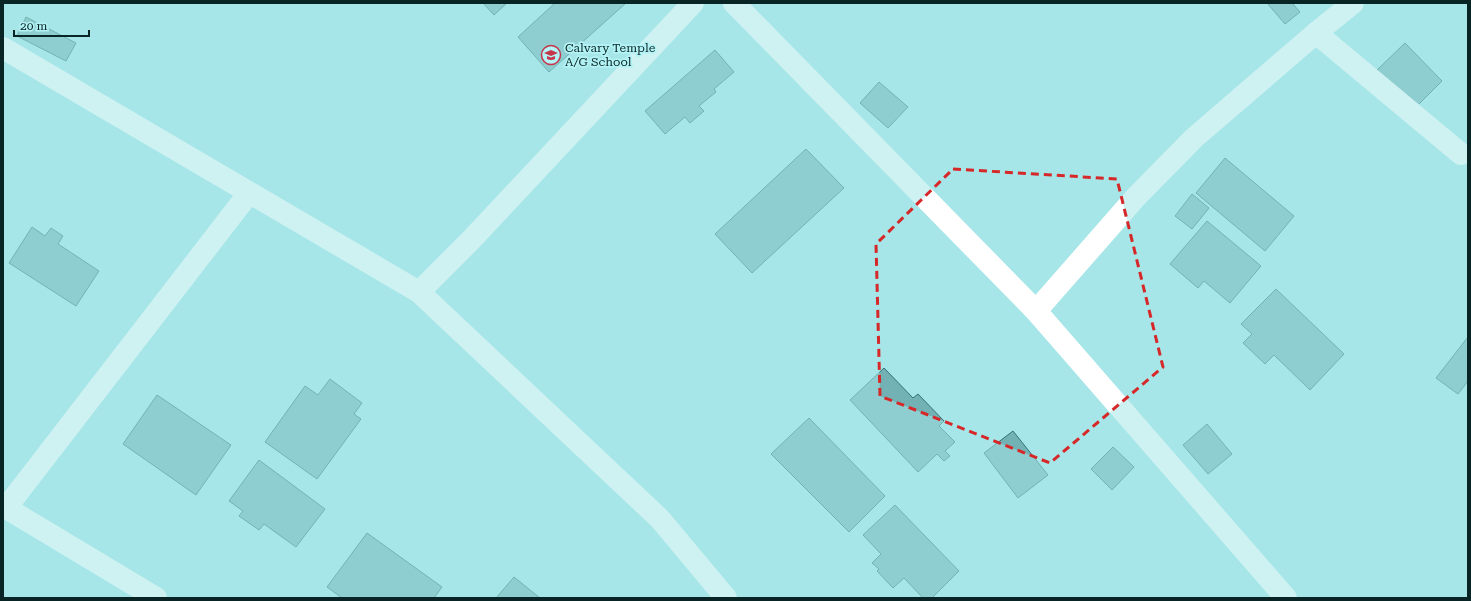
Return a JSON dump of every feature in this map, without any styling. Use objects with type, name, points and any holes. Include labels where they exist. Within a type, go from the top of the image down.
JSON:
[{"type":"street","points":[[419,292],[471,240],[693,3]]},
{"type":"street","points":[[734,3],[1036,311],[1286,598]]},
{"type":"street","points":[[1036,311],[1136,196],[1194,138],[1316,32],[1353,3]]},
{"type":"street","points":[[1316,32],[1460,154]]},
{"type":"street","points":[[3,48],[419,292],[660,519],[726,598]]},
{"type":"street","points":[[156,598],[4,507],[248,193]]},
{"type":"highlighted area","points":[[953,169],[1117,179],[1163,367],[1050,463],[880,396],[876,244]]},
{"type":"building","points":[[483,3],[507,3],[494,15]]},
{"type":"building","name":"Calvary Temple A/G School","points":[[555,3],[626,3],[549,72],[518,37]]},
{"type":"building","points":[[1267,3],[1292,3],[1300,12],[1285,24]]},
{"type":"building","points":[[26,17],[76,43],[66,61],[17,36]]},
{"type":"building","points":[[1405,43],[1442,81],[1414,109],[1377,70]]},
{"type":"building","points":[[715,50],[734,72],[714,89],[716,92],[699,106],[704,111],[690,123],[685,117],[665,134],[645,111]]},
{"type":"building","points":[[879,82],[908,107],[888,128],[860,103]]},
{"type":"building","points":[[806,149],[844,188],[752,273],[715,234]]},
{"type":"building","points":[[1225,158],[1294,216],[1265,251],[1196,193]]},
{"type":"building","points":[[1192,194],[1209,208],[1192,229],[1175,216]]},
{"type":"building","points":[[1207,221],[1261,266],[1230,303],[1204,281],[1198,288],[1170,264]]},
{"type":"building","points":[[32,227],[45,236],[51,228],[63,236],[58,244],[99,271],[76,306],[9,263]]},
{"type":"building","points":[[1276,289],[1344,354],[1310,390],[1274,355],[1265,364],[1243,343],[1252,334],[1241,324]]},
{"type":"building","points":[[1468,337],[1468,381],[1458,394],[1436,378]]},
{"type":"building","points":[[884,368],[913,398],[918,394],[944,421],[939,426],[955,442],[945,451],[950,456],[944,461],[937,454],[918,472],[850,400]]},
{"type":"building","points":[[330,379],[362,403],[354,414],[361,419],[317,479],[265,442],[305,386],[318,395]]},
{"type":"building","points":[[157,395],[231,445],[196,495],[123,444]]},
{"type":"building","points":[[809,418],[885,496],[849,532],[771,454]]},
{"type":"building","points":[[1207,424],[1232,454],[1208,474],[1183,445]]},
{"type":"building","points":[[1013,431],[1048,475],[1018,498],[984,453]]},
{"type":"building","points":[[1113,447],[1134,467],[1112,490],[1091,469]]},
{"type":"building","points":[[259,460],[325,509],[296,547],[264,524],[259,530],[239,516],[243,511],[229,501]]},
{"type":"building","points":[[895,505],[959,571],[932,598],[923,598],[904,578],[893,588],[877,571],[879,569],[872,563],[881,554],[863,535]]},
{"type":"building","points":[[367,533],[442,587],[434,598],[342,598],[327,587]]},
{"type":"building","points":[[514,577],[540,598],[496,598]]},
{"type":"place","name":"Calvary Temple A/G School","points":[[551,55]]}]
